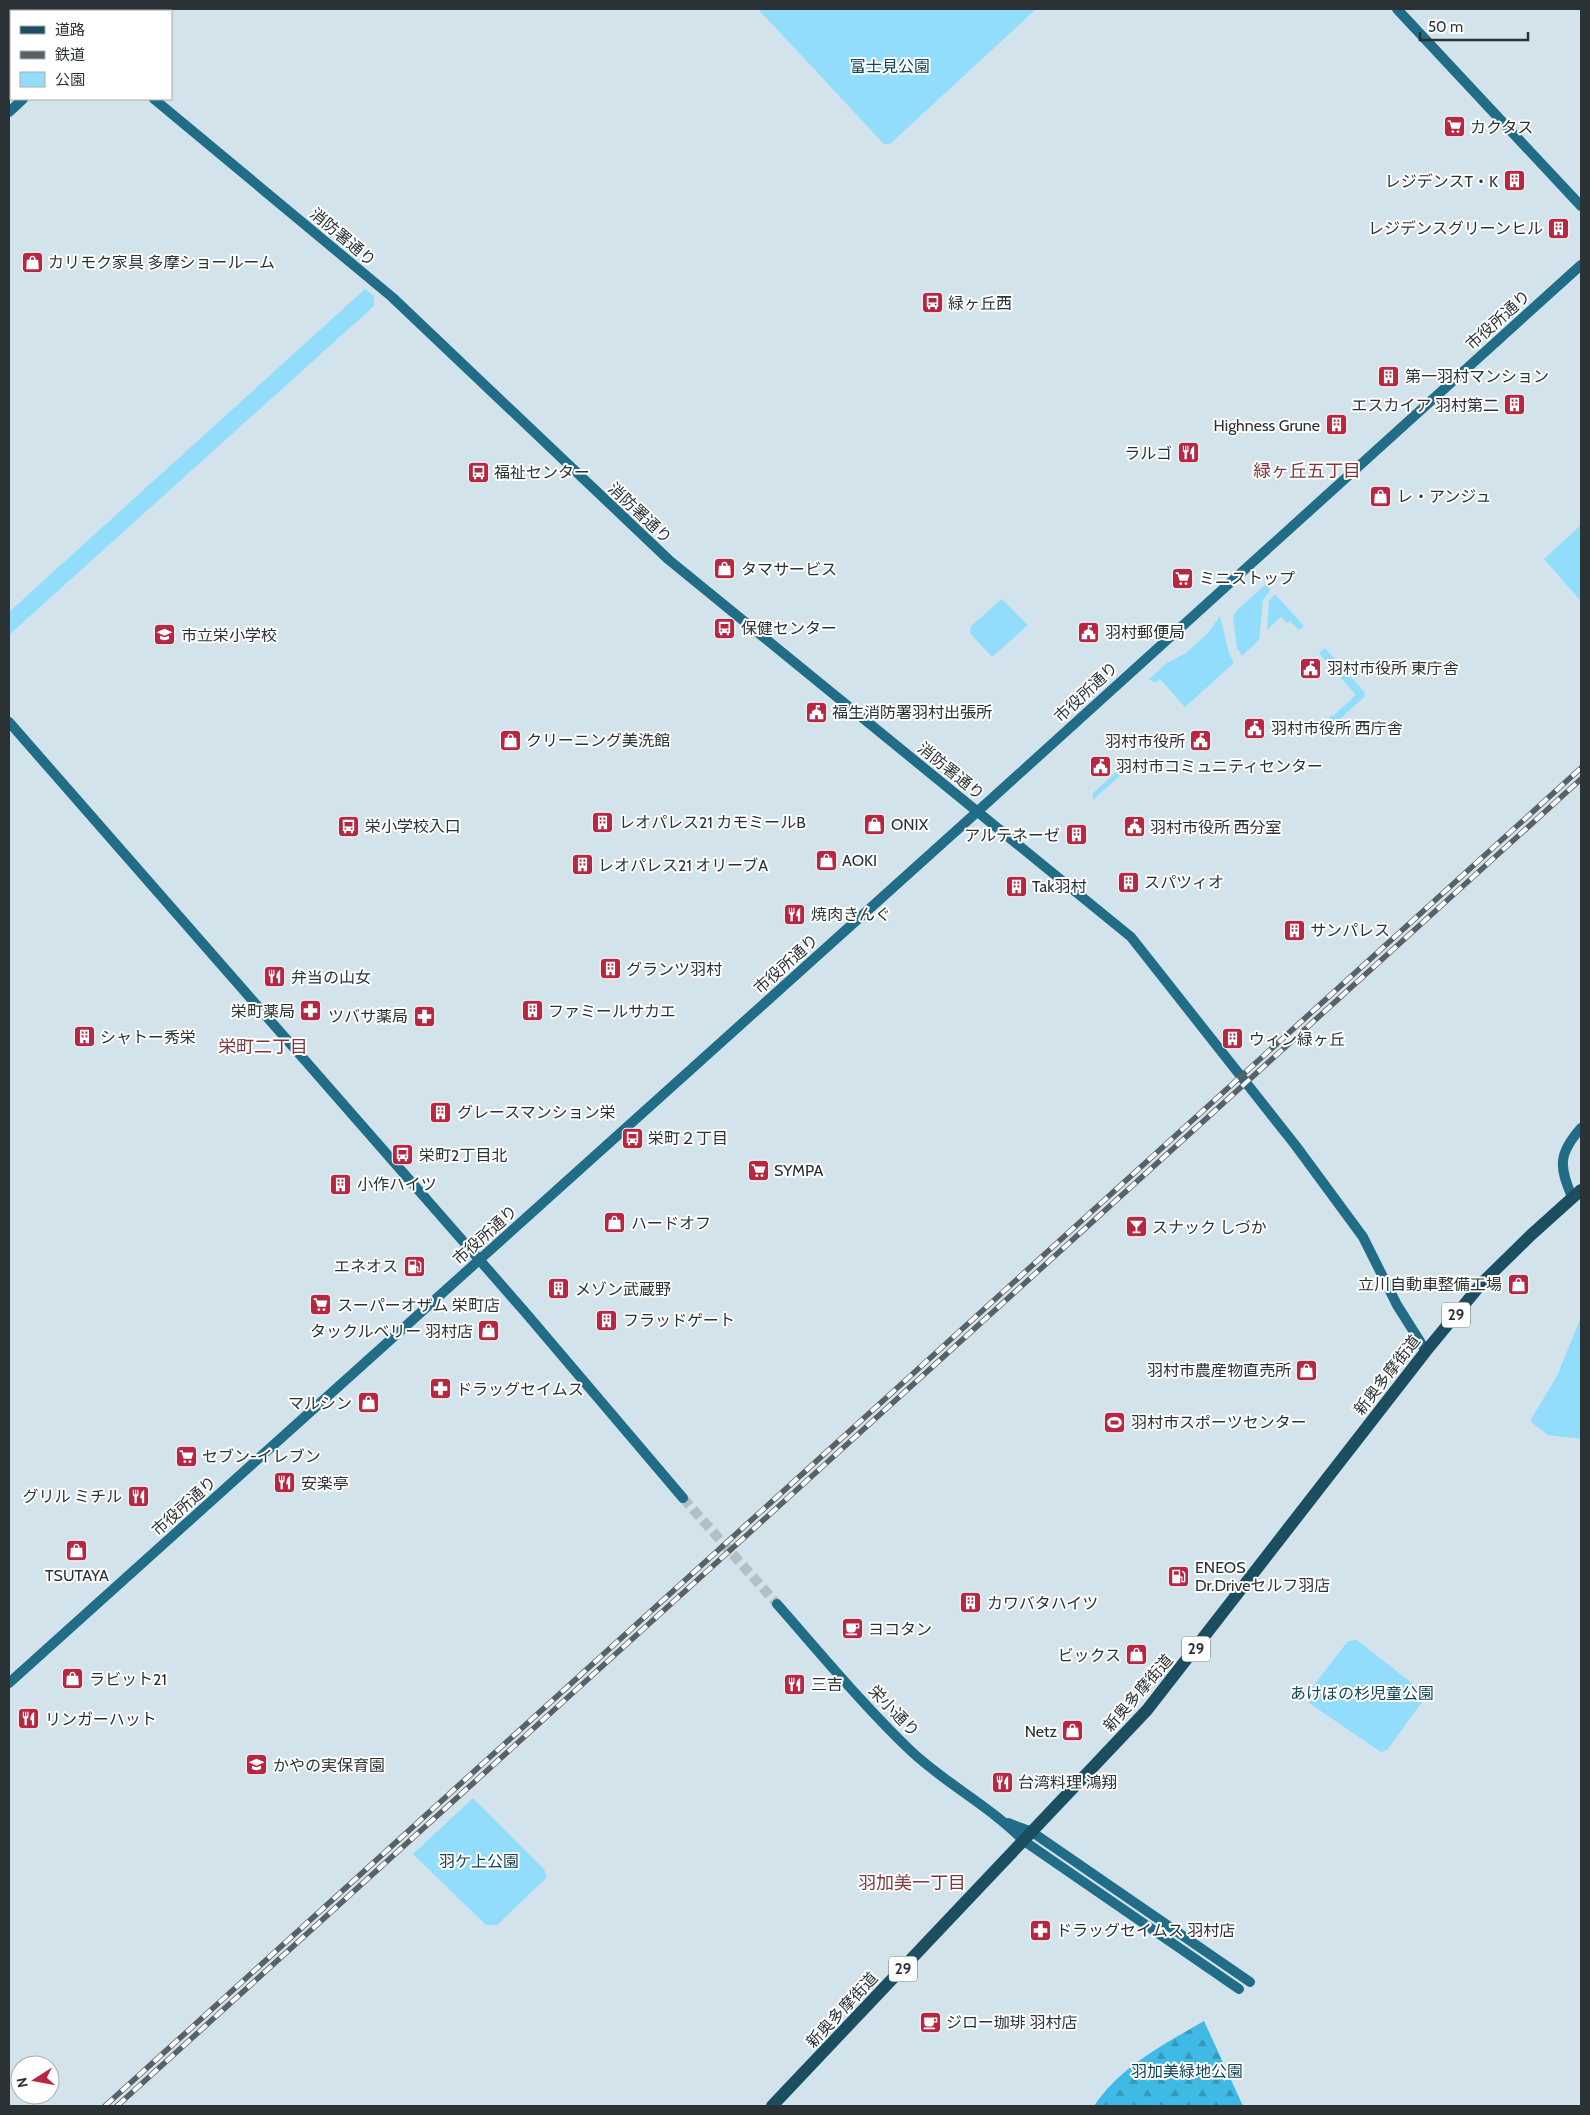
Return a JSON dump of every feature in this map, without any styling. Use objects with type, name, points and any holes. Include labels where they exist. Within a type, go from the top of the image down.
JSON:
[{"type":"main road","name":"新奥多摩街道","points":[[772,2106],[1147,1710],[1426,1351],[1482,1283],[1577,1193]]},
{"type":"street","points":[[1397,9],[1581,206]]},
{"type":"street","points":[[9,112],[22,100]]},
{"type":"street","name":"消防署通り","points":[[155,100],[392,297],[669,560],[1123,929],[1146,954],[1363,1237],[1398,1305],[1426,1351]]},
{"type":"street","name":"市役所通り","points":[[9,1683],[978,812],[1581,265]]},
{"type":"street","points":[[9,722],[479,1259],[684,1498]]},
{"type":"street","points":[[1577,1193],[1562,1174],[1563,1155],[1570,1141],[1581,1128]]},
{"type":"street","name":"栄小通り","points":[[777,1604],[875,1715],[912,1752],[965,1794],[1028,1837]]},
{"type":"street","points":[[1028,1837],[1144,1909],[1250,1982]]},
{"type":"street","points":[[1028,1837],[1137,1919],[1239,1989]]},
{"type":"street","points":[[1137,1919],[1144,1909]]},
{"type":"green space","name":"富士見公園","points":[[758,9],[1036,9],[890,144],[884,144]]},
{"type":"green space","points":[[365,289],[374,296],[374,306],[9,635],[9,612]]},
{"type":"green space","points":[[1581,525],[1581,601],[1544,559]]},
{"type":"green space","points":[[1265,585],[1271,589],[1263,600],[1259,640],[1242,656],[1237,648],[1233,617],[1237,610]]},
{"type":"green space","points":[[1275,594],[1304,626],[1299,630],[1290,621],[1287,623],[1281,617],[1267,630],[1269,601]]},
{"type":"green space","points":[[1002,599],[1028,625],[992,657],[970,633],[971,626]]},
{"type":"green space","points":[[1220,616],[1229,653],[1234,663],[1185,707],[1160,679],[1155,683],[1149,679],[1167,663],[1186,653],[1208,633]]},
{"type":"green space","points":[[1325,648],[1365,693],[1364,697],[1338,721],[1330,720],[1330,715],[1333,716],[1356,695],[1319,653]]},
{"type":"green space","points":[[1129,761],[1136,761],[1093,800],[1093,793]]},
{"type":"green space","points":[[1581,1317],[1581,1439],[1548,1435],[1530,1421],[1557,1376]]},
{"type":"green space","name":"あけぼの杉児童公園","points":[[1357,1640],[1427,1695],[1387,1750],[1381,1752],[1309,1703],[1307,1694],[1348,1641]]},
{"type":"green space","name":"羽ケ上公園","points":[[473,1798],[544,1869],[547,1877],[497,1925],[486,1925],[413,1854]]},
{"type":"green space","name":"羽加美緑地公園","points":[[1204,2021],[1243,2106],[1094,2106],[1117,2079],[1130,2068],[1158,2048]]},
{"type":"tunnel","points":[[683,1498],[777,1604]]},
{"type":"railway","points":[[105,2106],[1581,768]]},
{"type":"railway","points":[[117,2106],[1581,779]]},
{"type":"place","name":"カクタス","points":[[1454,127]]},
{"type":"place","name":"レジデンスT・K","points":[[1514,181]]},
{"type":"place","name":"レジデンスグリーンヒル","points":[[1559,228]]},
{"type":"place","name":"カリモク家具 多摩ショールーム","points":[[32,262]]},
{"type":"place","name":"緑ヶ丘西","points":[[932,303]]},
{"type":"place","name":"第一羽村マンション","points":[[1389,376]]},
{"type":"place","name":"エスカイア 羽村第二","points":[[1515,405]]},
{"type":"place","name":"Highness Grune","points":[[1336,425]]},
{"type":"place","name":"ラルゴ","points":[[1188,453]]},
{"type":"place","name":"福祉センター","points":[[478,472]]},
{"type":"place","name":"レ・アンジュ","points":[[1381,496]]},
{"type":"place","name":"タマサービス","points":[[725,569]]},
{"type":"place","name":"ミニストップ","points":[[1183,578]]},
{"type":"place","name":"保健センター","points":[[725,628]]},
{"type":"place","name":"羽村郵便局","points":[[1089,632]]},
{"type":"place","name":"市立栄小学校","points":[[165,635]]},
{"type":"place","name":"羽村市役所 東庁舎","points":[[1311,668]]},
{"type":"place","name":"福生消防署羽村出張所","points":[[816,712]]},
{"type":"place","name":"羽村市役所 西庁舎","points":[[1255,728]]},
{"type":"place","name":"クリーニング美洗館","points":[[510,740]]},
{"type":"place","name":"羽村市役所","points":[[1201,741]]},
{"type":"place","name":"羽村市コミュニティセンター","points":[[1100,766]]},
{"type":"place","name":"レオパレス21 カモミールB","points":[[603,822]]},
{"type":"place","name":"ONIX","points":[[875,824]]},
{"type":"place","name":"栄小学校入口","points":[[349,826]]},
{"type":"place","name":"羽村市役所 西分室","points":[[1134,827]]},
{"type":"place","name":"アルテネーゼ","points":[[1076,835]]},
{"type":"place","name":"AOKI","points":[[826,860]]},
{"type":"place","name":"レオパレス21 オリーブA","points":[[582,865]]},
{"type":"place","name":"スパツィオ","points":[[1128,882]]},
{"type":"place","name":"Tak羽村","points":[[1016,886]]},
{"type":"place","name":"焼肉きんぐ","points":[[795,914]]},
{"type":"place","name":"サンパレス","points":[[1294,930]]},
{"type":"place","name":"グランツ羽村","points":[[610,969]]},
{"type":"place","name":"弁当の山女","points":[[275,977]]},
{"type":"place","name":"栄町薬局","points":[[311,1011]]},
{"type":"place","name":"ファミールサカエ","points":[[532,1011]]},
{"type":"place","name":"ツバサ薬局","points":[[424,1016]]},
{"type":"place","name":"シャトー秀栄","points":[[84,1037]]},
{"type":"place","name":"ウィン緑ヶ丘","points":[[1233,1039]]},
{"type":"place","name":"グレースマンション栄","points":[[441,1112]]},
{"type":"place","name":"栄町２丁目","points":[[632,1138]]},
{"type":"place","name":"栄町2丁目北","points":[[403,1155]]},
{"type":"place","name":"SYMPA","points":[[758,1170]]},
{"type":"place","name":"小作ハイツ","points":[[341,1184]]},
{"type":"place","name":"ハードオフ","points":[[615,1223]]},
{"type":"place","name":"スナック しづか","points":[[1136,1227]]},
{"type":"place","name":"エネオス","points":[[414,1266]]},
{"type":"place","name":"立川自動車整備工場","points":[[1518,1284]]},
{"type":"place","name":"メゾン武蔵野","points":[[559,1289]]},
{"type":"place","name":"スーパーオザム 栄町店","points":[[321,1305]]},
{"type":"place","name":"フラッドゲート","points":[[607,1320]]},
{"type":"place","name":"タックルベリー 羽村店","points":[[489,1331]]},
{"type":"place","name":"羽村市農産物直売所","points":[[1307,1370]]},
{"type":"place","name":"ドラッグセイムス","points":[[440,1389]]},
{"type":"place","name":"マルシン","points":[[368,1403]]},
{"type":"place","name":"羽村市スポーツセンター","points":[[1115,1422]]},
{"type":"place","name":"セブン-イレブン","points":[[186,1456]]},
{"type":"place","name":"安楽亭","points":[[285,1483]]},
{"type":"place","name":"グリル ミチル","points":[[138,1496]]},
{"type":"place","name":"TSUTAYA","points":[[77,1551]]},
{"type":"place","name":"ENEOS Dr.Driveセルフ羽店","points":[[1179,1576]]},
{"type":"place","name":"カワバタハイツ","points":[[971,1603]]},
{"type":"place","name":"ヨコタン","points":[[852,1629]]},
{"type":"place","name":"ビックス","points":[[1137,1655]]},
{"type":"place","name":"ラビット21","points":[[73,1679]]},
{"type":"place","name":"三吉","points":[[795,1684]]},
{"type":"place","name":"リンガーハット","points":[[29,1719]]},
{"type":"place","name":"Netz","points":[[1073,1731]]},
{"type":"place","name":"かやの実保育園","points":[[257,1765]]},
{"type":"place","name":"台湾料理 鴻翔","points":[[1002,1782]]},
{"type":"place","name":"ドラッグセイムス 羽村店","points":[[1040,1930]]},
{"type":"place","name":"ジロー珈琲 羽村店","points":[[930,2022]]},
{"type":"district","name":"緑ヶ丘五丁目","points":[[1307,471]]},
{"type":"district","name":"栄町二丁目","points":[[263,1047]]},
{"type":"district","name":"羽加美一丁目","points":[[912,1883]]}]
